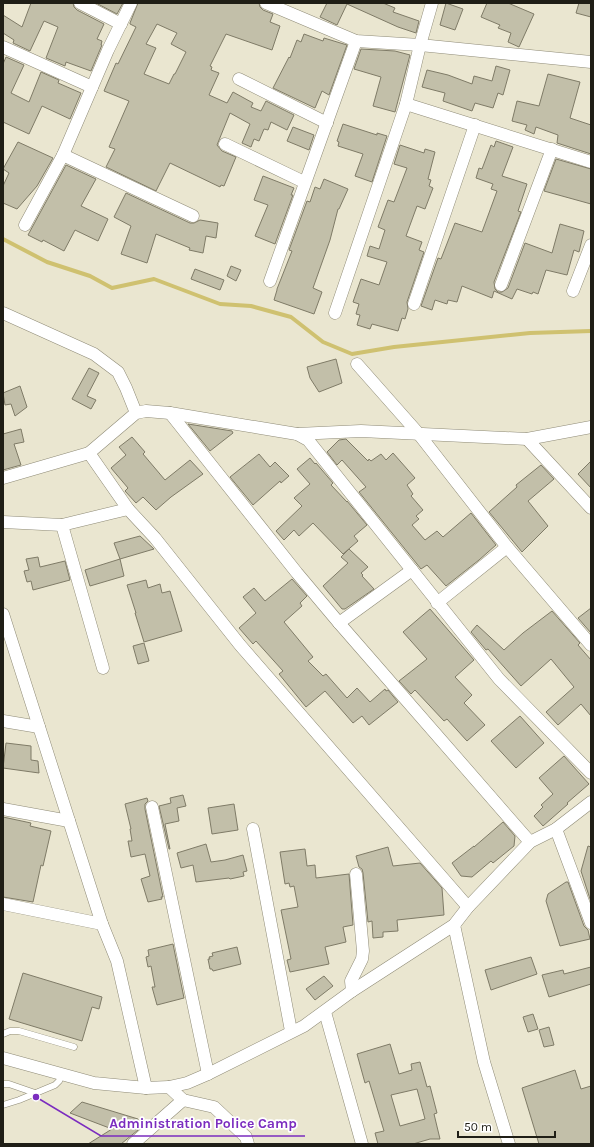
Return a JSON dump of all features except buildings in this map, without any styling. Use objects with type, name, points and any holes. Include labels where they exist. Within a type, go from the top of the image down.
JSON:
[{"type":"street","points":[[80,3],[121,24]]},
{"type":"street","points":[[24,224],[63,155],[92,87],[131,3]]},
{"type":"street","points":[[266,3],[356,41],[420,45],[591,62]]},
{"type":"street","points":[[335,313],[406,104],[432,3]]},
{"type":"street","points":[[270,281],[304,182],[356,41]]},
{"type":"street","points":[[3,47],[92,87]]},
{"type":"street","points":[[239,79],[327,123]]},
{"type":"street","points":[[406,104],[591,162]]},
{"type":"street","points":[[414,304],[475,125]]},
{"type":"street","points":[[225,144],[304,182]]},
{"type":"street","points":[[502,284],[552,149]]},
{"type":"street","points":[[63,155],[193,216]]},
{"type":"street","points":[[573,291],[591,245]]},
{"type":"street","points":[[3,313],[94,354],[118,372],[136,413]]},
{"type":"street","points":[[357,364],[418,433],[507,547],[591,645]]},
{"type":"street","points":[[3,478],[89,453],[136,413],[146,411],[170,413],[297,434],[361,431],[527,439],[591,427]]},
{"type":"street","points":[[170,413],[297,573],[530,842]]},
{"type":"street","points":[[297,434],[308,440],[499,679],[591,773]]},
{"type":"street","points":[[527,439],[591,508]]},
{"type":"street","points":[[89,453],[128,509],[155,538],[240,645],[468,907]]},
{"type":"street","points":[[3,522],[62,525],[128,509]]},
{"type":"street","points":[[62,525],[103,668]]},
{"type":"street","points":[[437,603],[507,547]]},
{"type":"street","points":[[339,623],[412,570]]},
{"type":"street","points":[[3,614],[102,924],[117,961],[146,1088]]},
{"type":"street","points":[[3,721],[39,727]]},
{"type":"street","points":[[3,1058],[94,1083],[146,1088],[169,1088],[188,1083],[304,1026],[352,991],[454,924],[468,907],[530,842],[556,829],[591,802]]},
{"type":"street","points":[[152,807],[208,1074]]},
{"type":"street","points":[[3,809],[69,821]]},
{"type":"street","points":[[253,828],[292,1031]]},
{"type":"street","points":[[556,829],[591,923]]},
{"type":"street","points":[[352,991],[351,981],[362,960],[363,951],[356,874]]},
{"type":"street","points":[[3,904],[102,924]]},
{"type":"street","points":[[454,924],[484,1062],[509,1144]]},
{"type":"street","points":[[325,1012],[362,1144]]},
{"type":"street","points":[[169,1088],[183,1100],[214,1107],[246,1137],[248,1144]]},
{"type":"street","points":[[133,1144],[183,1100]]},
{"type":"lane","points":[[3,1034],[10,1031],[19,1031],[74,1047]]},
{"type":"lane","points":[[3,1105],[55,1085],[59,1081],[62,1074]]},
{"type":"lane","points":[[3,1084],[10,1084],[35,1093]]},
{"type":"waterway","points":[[3,239],[47,262],[90,276],[112,288],[154,279],[220,304],[251,306],[291,317],[323,342],[352,354],[394,347],[530,333],[591,331]]},
{"type":"place","name":"Administration Police Camp","points":[[36,1097]]}]
